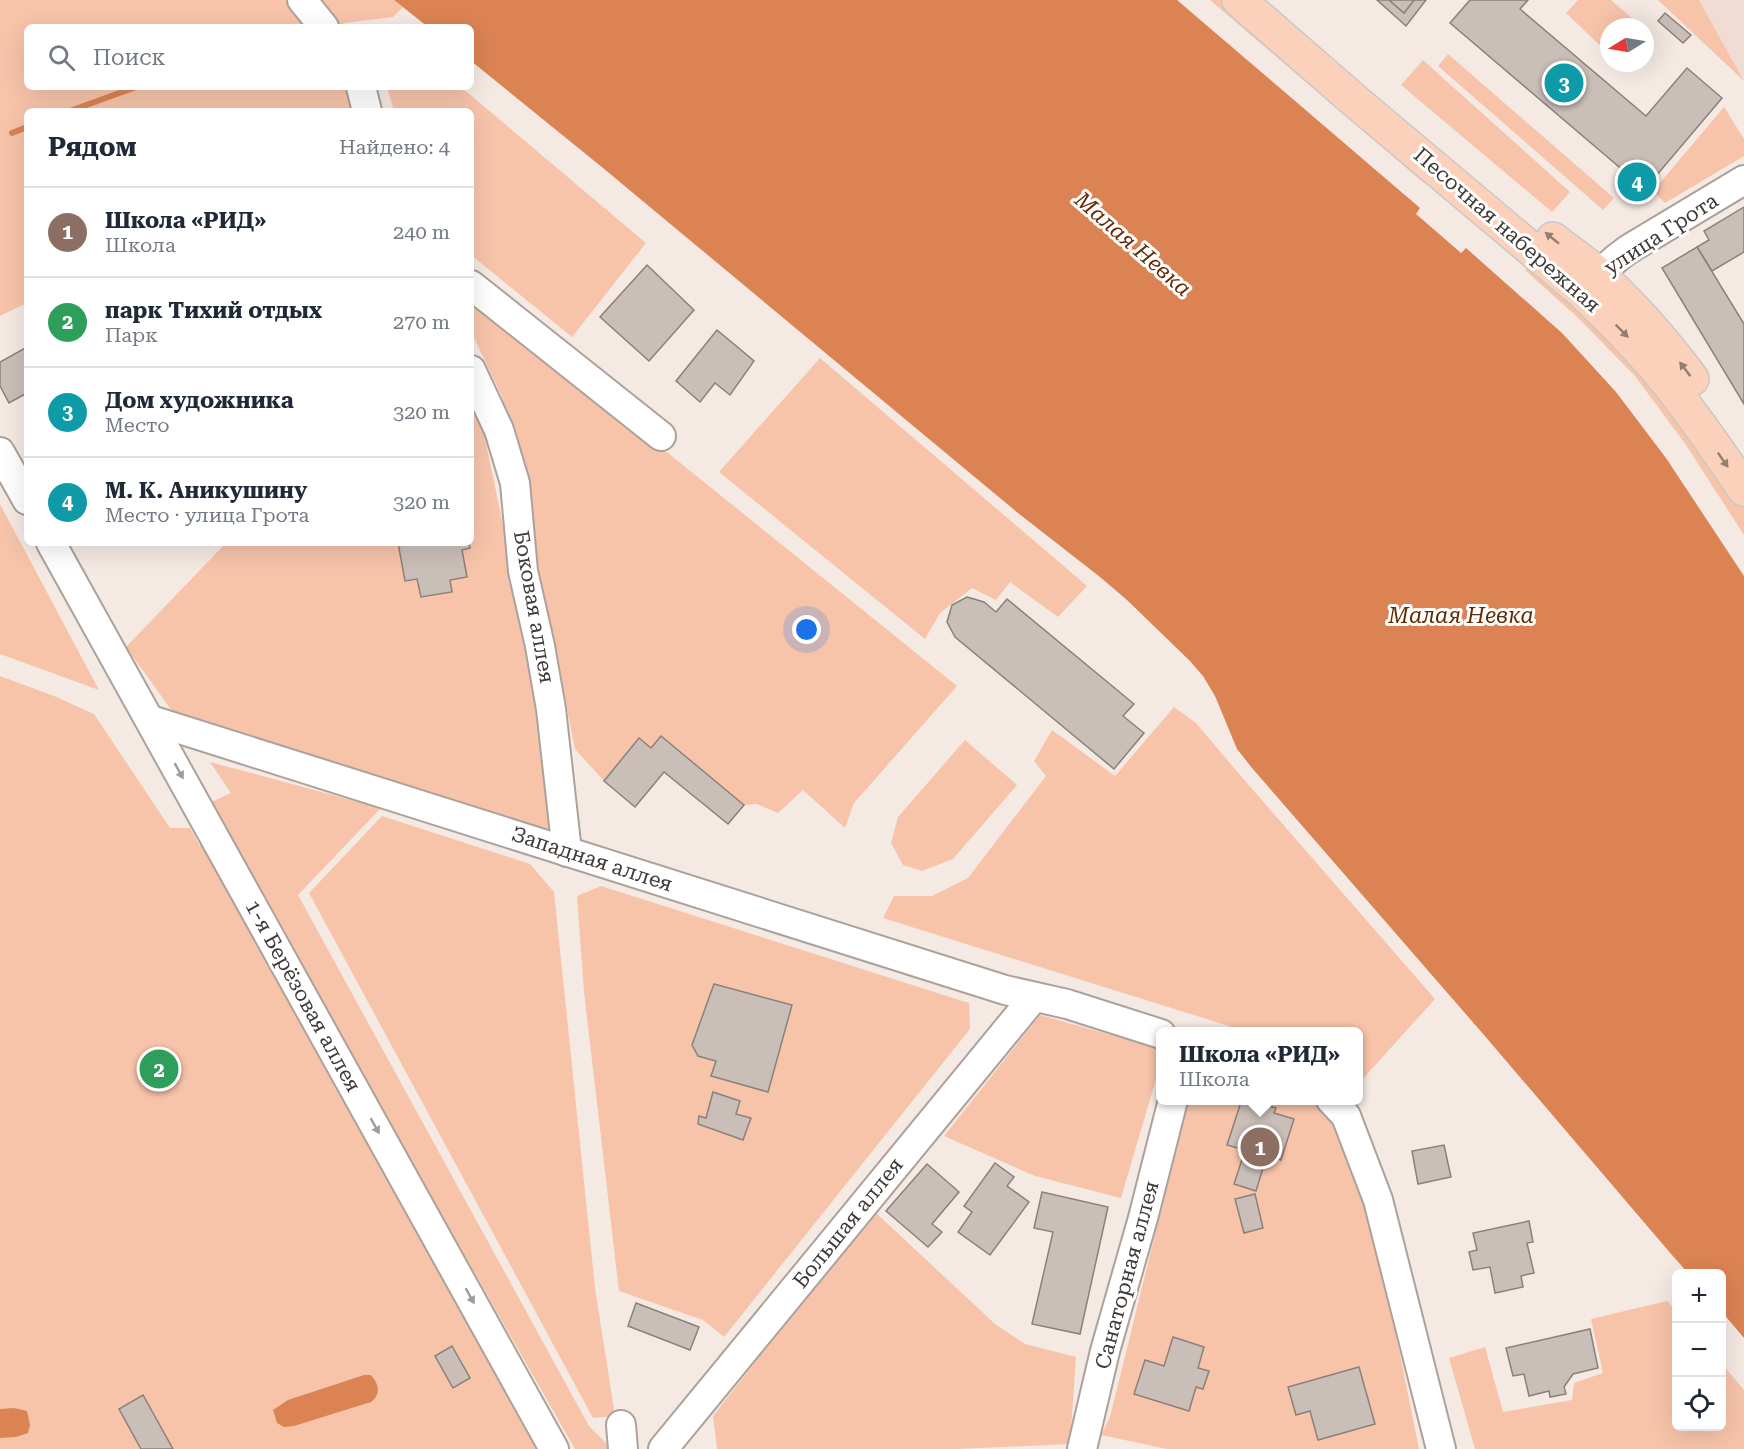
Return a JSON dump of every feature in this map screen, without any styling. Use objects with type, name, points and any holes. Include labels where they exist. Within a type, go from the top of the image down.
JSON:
[{"type":"main road","name":"Песочная набережная","points":[[1239,0],[1355,101],[1667,346],[1744,450]]},
{"type":"main road","name":"Песочная набережная","points":[[1270,0],[1380,94],[1589,283],[1636,346],[1668,383],[1744,489]]},
{"type":"street","points":[[302,0],[322,24]]},
{"type":"street","points":[[362,90],[366,108]]},
{"type":"street","name":"улица Грота","points":[[1589,283],[1629,249],[1744,180]]},
{"type":"street","points":[[474,287],[660,436]]},
{"type":"street","name":"Боковая аллея","points":[[474,376],[499,430],[515,483],[523,572],[540,646],[551,709],[567,852]]},
{"type":"street","points":[[0,452],[24,495]]},
{"type":"street","name":"1-я Берёзовая аллея","points":[[53,546],[554,1449]]},
{"type":"street","name":"Западная аллея","points":[[151,720],[972,979],[1067,1004],[1156,1032]]},
{"type":"street","name":"Большая аллея","points":[[663,1449],[1034,997]]},
{"type":"street","name":"Санаторная аллея","points":[[1082,1449],[1105,1351],[1172,1105]]},
{"type":"street","points":[[1335,1105],[1346,1116],[1378,1200],[1441,1449]]},
{"type":"shaded area","points":[[0,0],[292,0],[312,24],[24,24],[24,90],[355,90],[359,108],[24,108],[24,304],[0,316]]},
{"type":"shaded area","points":[[312,0],[394,0],[403,7],[393,17],[334,24]]},
{"type":"shaded area","points":[[1210,0],[1224,0],[1430,176],[1424,183]]},
{"type":"shaded area","points":[[1578,0],[1611,0],[1632,18],[1600,18],[1600,45],[1566,13]]},
{"type":"shaded area","points":[[1658,0],[1699,0],[1744,81]]},
{"type":"shaded area","points":[[1699,0],[1744,0],[1744,81]]},
{"type":"shaded area","points":[[1448,54],[1614,198],[1603,210],[1438,66]]},
{"type":"shaded area","points":[[1423,60],[1570,192],[1552,212],[1401,85]]},
{"type":"shaded area","points":[[388,90],[465,90],[646,243],[572,337],[474,257],[474,108],[393,108]]},
{"type":"shaded area","points":[[1724,107],[1744,139],[1744,156],[1665,203],[1653,191]]},
{"type":"shaded area","points":[[1532,261],[1597,316],[1744,502],[1744,535],[1686,445],[1635,376],[1576,316],[1525,270]]},
{"type":"shaded area","points":[[474,300],[642,432],[957,686],[854,803],[845,828],[803,790],[778,813],[757,804],[744,805],[661,736],[651,748],[639,738],[604,781],[575,749],[502,397],[474,337]]},
{"type":"shaded area","points":[[820,358],[1087,586],[1058,617],[1010,582],[996,600],[972,588],[940,613],[925,639],[719,472]]},
{"type":"shaded area","points":[[474,396],[482,424],[532,665],[550,833],[175,715],[126,647],[223,546],[474,546]]},
{"type":"shaded area","points":[[0,504],[99,690],[0,654]]},
{"type":"shaded area","points":[[0,676],[94,714],[170,828],[190,828],[200,846],[203,828],[544,1449],[0,1449]]},
{"type":"shaded area","points":[[1174,707],[1196,723],[1435,999],[1363,1079],[1363,1027],[1232,1027],[883,918],[894,896],[932,896],[968,878],[1046,776],[1034,761],[1052,730],[1115,776]]},
{"type":"shaded area","points":[[965,740],[1017,785],[953,859],[922,871],[903,865],[891,843],[898,817]]},
{"type":"shaded area","points":[[210,762],[381,808],[298,895],[589,1426],[607,1444],[607,1449],[575,1449],[207,804],[231,793]]},
{"type":"shaded area","points":[[382,816],[530,864],[554,892],[595,1288],[615,1416],[593,1418],[309,893]]},
{"type":"shaded area","points":[[601,886],[969,1003],[970,1029],[724,1337],[703,1320],[619,1291],[584,992],[577,896]]},
{"type":"shaded area","points":[[1040,1015],[1156,1048],[1156,1079],[1121,1198],[1035,1176],[944,1136]]},
{"type":"shaded area","points":[[1187,1105],[1319,1105],[1337,1123],[1372,1215],[1419,1449],[1167,1449],[1101,1435],[1110,1417]]},
{"type":"shaded area","points":[[874,1211],[995,1324],[1025,1344],[1076,1357],[1070,1444],[957,1449],[717,1449],[713,1416]]},
{"type":"shaded area","points":[[1667,1301],[1672,1307],[1672,1431],[1726,1431],[1726,1369],[1744,1390],[1744,1449],[1475,1449],[1449,1358],[1485,1347],[1503,1412],[1572,1400],[1574,1383],[1603,1373],[1591,1319]]},
{"type":"water","name":"Малая Невка","points":[[394,0],[1177,0],[1420,208],[1416,214],[1461,253],[1466,248],[1562,333],[1616,392],[1666,458],[1744,576],[1744,1338],[1726,1317],[1726,1269],[1684,1269],[1672,1255],[1252,768],[1237,749],[1215,696],[1203,676],[1190,661],[1100,577],[1018,513],[474,63],[474,24],[424,24]]},
{"type":"water","points":[[364,1375],[371,1375],[377,1385],[378,1392],[371,1402],[294,1426],[284,1427],[277,1423],[273,1410],[288,1400]]},
{"type":"water","points":[[14,1408],[27,1411],[30,1425],[28,1433],[16,1437],[0,1438],[0,1409]]},
{"type":"building","points":[[1377,0],[1389,0],[1404,13],[1414,0],[1426,0],[1406,26]]},
{"type":"building","points":[[1389,0],[1414,0],[1404,13]]},
{"type":"building","points":[[1470,0],[1528,0],[1520,9],[1646,116],[1687,68],[1722,98],[1645,189],[1450,23]]},
{"type":"building","points":[[1665,13],[1691,35],[1683,43],[1658,21]]},
{"type":"building","points":[[1744,207],[1744,252],[1712,271],[1697,247],[1709,240],[1704,231]]},
{"type":"building","points":[[1697,247],[1744,324],[1744,404],[1662,268]]},
{"type":"building","points":[[647,265],[694,310],[649,361],[600,317]]},
{"type":"building","points":[[717,330],[754,361],[730,395],[715,383],[700,402],[676,381]]},
{"type":"building","points":[[24,349],[24,395],[9,403],[0,386],[0,362]]},
{"type":"building","points":[[399,546],[470,546],[470,548],[462,550],[467,577],[450,580],[452,592],[421,597],[417,579],[405,581]]},
{"type":"building","points":[[967,597],[984,602],[996,612],[1007,599],[1134,704],[1123,716],[1144,733],[1114,769],[955,637],[947,622],[952,605]]},
{"type":"building","points":[[661,736],[744,805],[728,824],[664,772],[635,807],[604,781],[639,738],[651,748]]},
{"type":"building","points":[[714,984],[792,1005],[768,1092],[711,1076],[716,1061],[698,1056],[692,1045]]},
{"type":"building","points":[[713,1092],[740,1101],[736,1114],[751,1118],[743,1140],[698,1124],[699,1116],[706,1118]]},
{"type":"building","points":[[1240,1105],[1259,1108],[1260,1105],[1265,1105],[1276,1108],[1274,1113],[1294,1119],[1281,1160],[1267,1155],[1256,1191],[1234,1184],[1245,1150],[1227,1145]]},
{"type":"building","points":[[1444,1145],[1451,1177],[1418,1184],[1412,1151]]},
{"type":"building","points":[[995,1163],[1014,1177],[1007,1186],[1029,1202],[990,1255],[958,1232],[972,1212],[964,1206]]},
{"type":"building","points":[[927,1164],[959,1192],[932,1224],[942,1232],[928,1247],[886,1211]]},
{"type":"building","points":[[1042,1192],[1108,1207],[1080,1334],[1032,1324],[1053,1232],[1034,1228]]},
{"type":"building","points":[[1255,1194],[1263,1228],[1244,1233],[1235,1199]]},
{"type":"building","points":[[1529,1221],[1533,1242],[1527,1243],[1534,1273],[1521,1276],[1523,1287],[1495,1293],[1490,1267],[1473,1270],[1469,1252],[1477,1250],[1473,1233]]},
{"type":"building","points":[[636,1303],[699,1327],[690,1350],[628,1326]]},
{"type":"building","points":[[1590,1329],[1598,1368],[1573,1374],[1564,1387],[1566,1394],[1550,1397],[1549,1391],[1529,1396],[1524,1374],[1513,1376],[1506,1348]]},
{"type":"building","points":[[1173,1337],[1204,1347],[1198,1368],[1209,1371],[1203,1389],[1196,1387],[1189,1411],[1134,1394],[1145,1360],[1164,1366]]},
{"type":"building","points":[[452,1346],[470,1378],[453,1388],[435,1356]]},
{"type":"building","points":[[1359,1367],[1375,1424],[1318,1440],[1310,1411],[1296,1415],[1288,1387]]},
{"type":"building","points":[[143,1395],[173,1449],[141,1449],[119,1409]]},
{"type":"waterway","points":[[78,108],[128,90]]},
{"type":"waterway","points":[[12,133],[24,128]]},
{"type":"place","name":"Дом художника","points":[[1564,83]]},
{"type":"place","name":"М. К. Аникушину","points":[[1637,182]]},
{"type":"place","name":"парк Тихий отдых","points":[[159,1069]]},
{"type":"place","name":"Школа «РИД»","points":[[1260,1147]]}]
